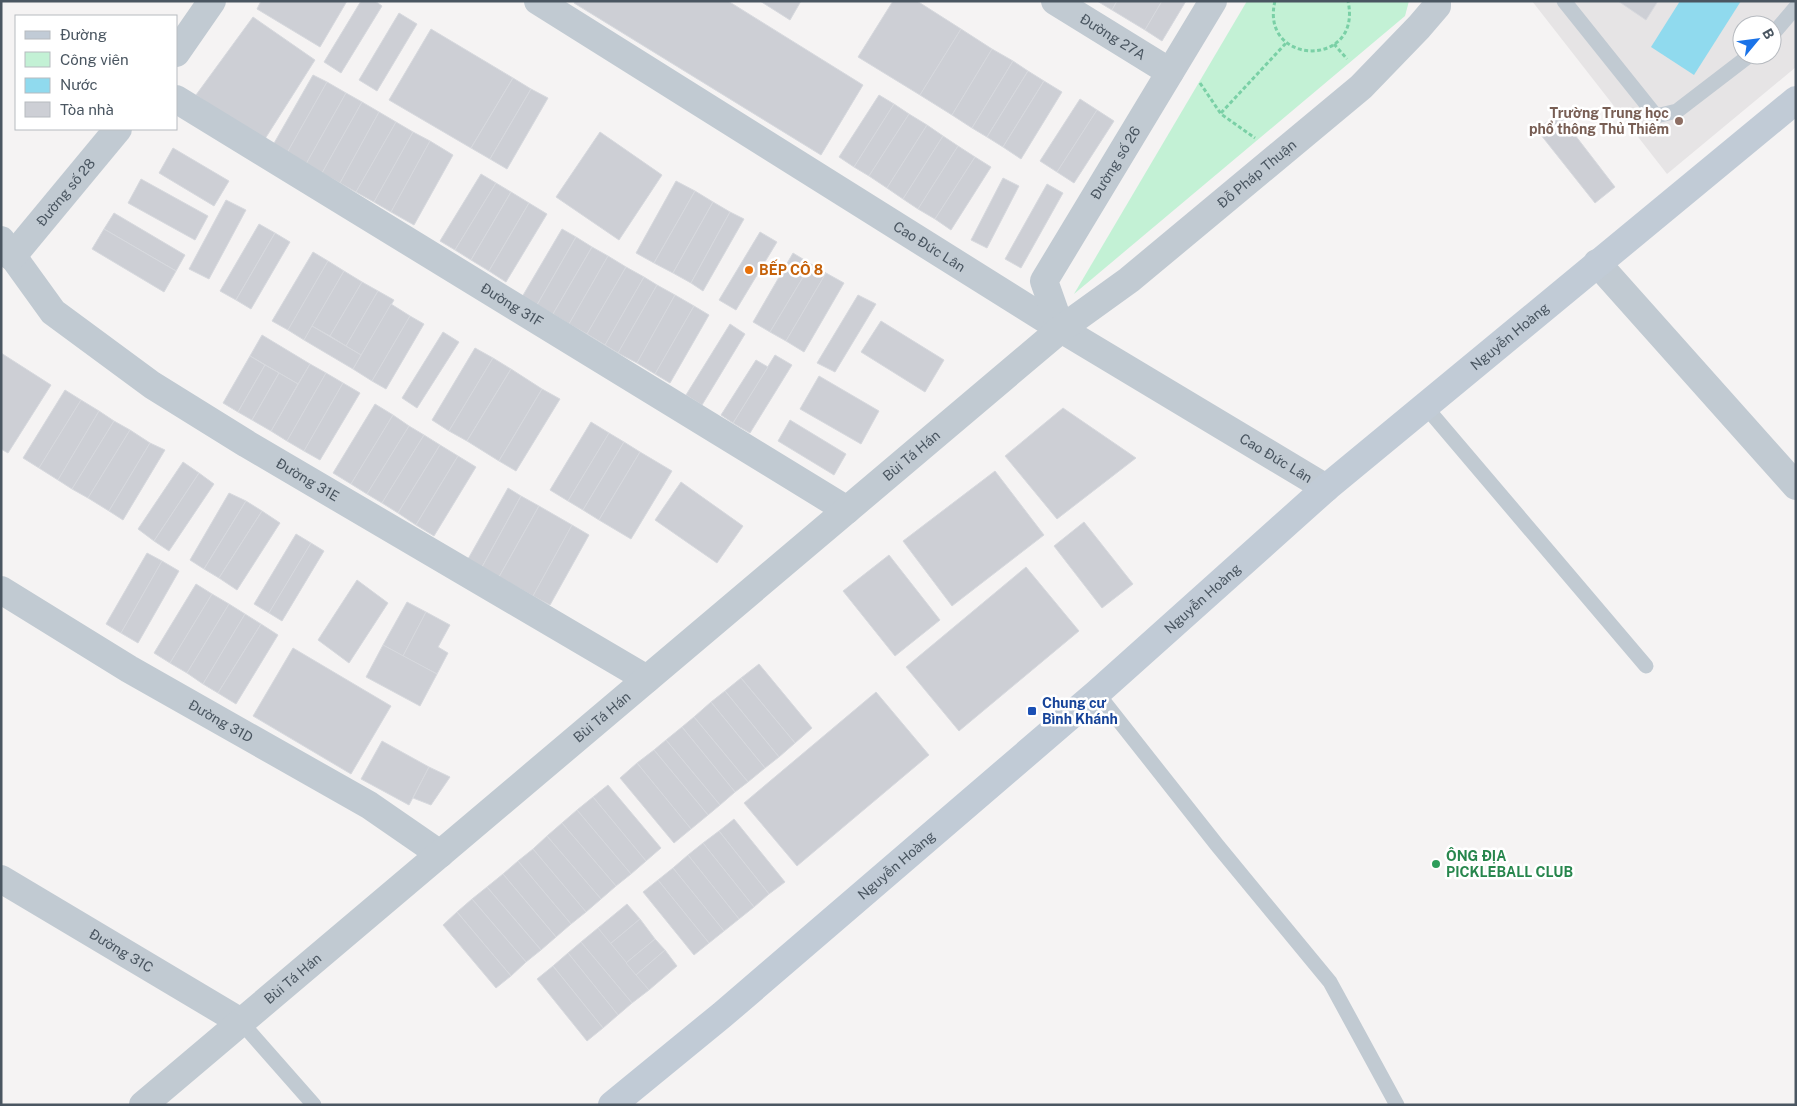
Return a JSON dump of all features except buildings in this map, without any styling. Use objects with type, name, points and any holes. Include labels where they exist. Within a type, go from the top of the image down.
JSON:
[{"type":"street","points":[[178,50],[212,1]]},
{"type":"street","name":"Cao Đức Lân","points":[[538,1],[1061,329],[1326,488]]},
{"type":"street","name":"Đường 27A","points":[[1055,1],[1176,62]]},
{"type":"street","name":"Đường số 26","points":[[1061,329],[1044,281],[1214,1]]},
{"type":"street","name":"Đỗ Pháp Thuận","points":[[1061,329],[1129,280],[1360,87],[1419,27],[1437,6],[1437,1]]},
{"type":"street","name":"Đường 31F","points":[[178,100],[847,510]]},
{"type":"street","name":"Nguyễn Hoàng","points":[[612,1105],[722,1014],[1097,693],[1326,488],[1796,100]]},
{"type":"street","name":"Đường số 28","points":[[7,248],[117,130]]},
{"type":"street","name":"Đường 31E","points":[[7,248],[53,312],[152,385],[247,444],[647,679]]},
{"type":"street","points":[[1597,263],[1796,486]]},
{"type":"street","name":"Bùi Tá Hán","points":[[143,1105],[1061,329]]},
{"type":"street","name":"Đường 31D","points":[[1,590],[130,669],[369,805],[440,854]]},
{"type":"street","name":"Đường 31C","points":[[1,879],[242,1022]]},
{"type":"lane","points":[[1564,1],[1656,116],[1677,111],[1737,65]]},
{"type":"lane","points":[[1782,23],[1796,7]]},
{"type":"lane","points":[[1425,406],[1646,666]]},
{"type":"lane","points":[[1097,693],[1217,845],[1330,982],[1397,1105]]},
{"type":"lane","points":[[242,1022],[314,1105]]},
{"type":"path","points":[[1274,1],[1273,16],[1275,28],[1293,47],[1305,52],[1318,52],[1330,47],[1340,39],[1347,28],[1350,16],[1348,1]]},
{"type":"path","points":[[1221,114],[1287,42]]},
{"type":"path","points":[[1176,62],[1199,82],[1221,114],[1258,140],[1281,153]]},
{"type":"shaded area","name":"Trường Trung học phổ thông Thủ Thiêm","points":[[1532,1],[1796,1],[1796,67],[1667,174]]},
{"type":"green space","points":[[1247,1],[1409,1],[1405,16],[1074,294]]},
{"type":"water","points":[[1680,1],[1741,1],[1694,75],[1651,47]]},
{"type":"place","name":"Trường Trung học phổ thông Thủ Thiêm","points":[[1679,121]]},
{"type":"place","name":"BẾP CÔ 8","points":[[749,270]]},
{"type":"place","name":"Chung cư Bình Khánh","points":[[1032,711]]},
{"type":"place","name":"ÔNG ĐỊA PICKLEBALL CLUB","points":[[1436,864]]}]
